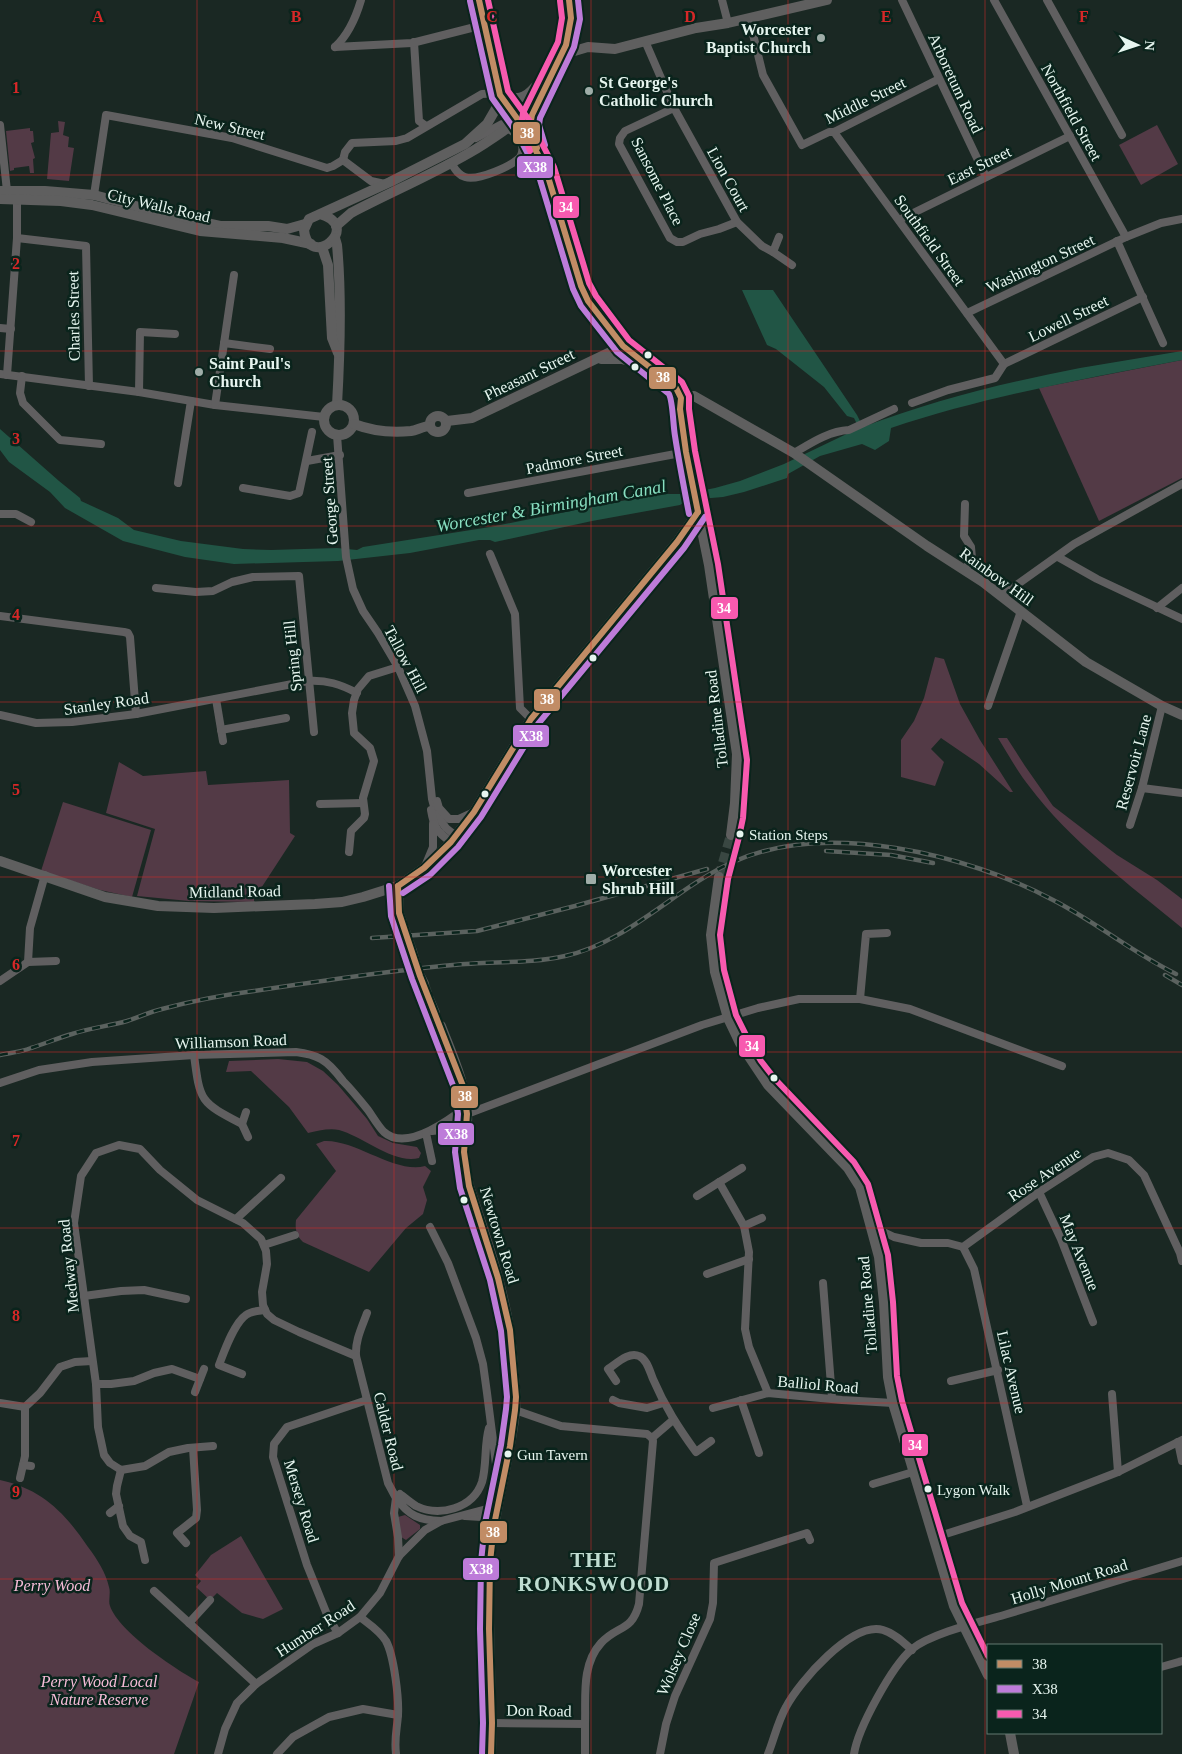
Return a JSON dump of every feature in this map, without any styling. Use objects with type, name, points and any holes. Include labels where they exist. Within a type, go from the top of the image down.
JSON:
[{"type":"main road","points":[[335,238],[330,244],[322,247],[311,244],[304,234],[305,224],[308,219],[315,215],[385,184],[465,144],[487,124],[498,105],[500,94],[479,0]]},
{"type":"main road","points":[[336,226],[351,213],[450,163],[496,137],[518,119],[559,60],[570,30],[569,0]]},
{"type":"main road","points":[[500,94],[515,98],[528,95],[559,60],[588,47],[615,49],[696,28],[728,23],[827,0]]},
{"type":"main road","name":"City Walls Road","points":[[4,191],[62,192],[94,195],[220,226],[268,226],[287,229],[305,224]]},
{"type":"main road","name":"City Walls Road","points":[[0,199],[61,201],[92,205],[200,231],[283,238],[311,244]]},
{"type":"main road","points":[[320,214],[329,217],[336,226],[335,238],[338,245],[340,282],[337,405]]},
{"type":"main road","points":[[322,247],[328,265],[332,338],[339,356]]},
{"type":"main road","points":[[623,346],[676,388],[681,398]]},
{"type":"main road","name":"Pheasant Street","points":[[354,424],[366,429],[380,431],[412,431],[430,426],[434,431],[440,432],[446,427],[446,421],[472,418],[623,346]]},
{"type":"main road","points":[[595,360],[622,359],[652,368]]},
{"type":"main road","name":"Rainbow Hill","points":[[681,398],[694,396],[796,454],[927,546],[965,570],[1086,662],[1162,706],[1182,715]]},
{"type":"main road","name":"Tolladine Road","points":[[681,398],[680,409],[686,452],[709,565],[738,760],[731,834]]},
{"type":"main road","points":[[337,405],[343,406],[351,411],[354,424],[348,432],[338,436],[328,431],[324,418],[330,409],[337,405]]},
{"type":"main road","name":"Midland Road","points":[[0,860],[105,897],[132,903],[176,907],[214,908],[342,902],[398,886],[424,868],[454,839],[474,812],[531,719],[677,542],[697,508]]},
{"type":"main road","name":"Tolladine Road","points":[[719,876],[711,935],[715,972],[728,1018],[740,1044],[768,1085],[848,1168],[860,1187],[879,1257],[884,1302],[888,1377],[893,1403],[954,1606],[987,1673]]},
{"type":"main road","points":[[398,886],[399,913]]},
{"type":"main road","points":[[412,951],[416,965]]},
{"type":"main road","points":[[429,999],[435,1013]]},
{"type":"main road","name":"Newtown Road","points":[[440,1026],[463,1086],[467,1111],[467,1127],[464,1142],[466,1171],[498,1278],[510,1330],[515,1410],[494,1525],[490,1562],[491,1754]]},
{"type":"main road","points":[[1010,1734],[1014,1754]]},
{"type":"street","points":[[361,0],[356,15],[343,39],[334,47],[414,42],[484,25]]},
{"type":"street","points":[[722,0],[728,23]]},
{"type":"street","name":"Arboretum Road","points":[[902,0],[986,177]]},
{"type":"street","name":"Northfield Street","points":[[994,0],[1126,237]]},
{"type":"street","points":[[1047,0],[1122,135]]},
{"type":"street","name":"Middle Street","points":[[748,18],[763,75],[802,145],[829,132],[834,132],[940,79]]},
{"type":"street","points":[[646,41],[674,108]]},
{"type":"street","points":[[414,42],[420,121],[426,126]]},
{"type":"street","points":[[542,162],[530,126],[532,115],[559,60]]},
{"type":"street","points":[[385,184],[372,180],[343,160],[345,152],[352,143],[396,141],[406,138],[482,94],[500,94],[518,119],[546,170],[581,286],[588,301],[623,346]]},
{"type":"street","name":"Lion Court","points":[[674,108],[737,222],[762,246],[792,266]]},
{"type":"street","name":"Sansome Place","points":[[674,108],[625,131],[620,138],[619,144],[670,238],[677,242],[683,242],[700,234],[719,230],[737,222]]},
{"type":"street","name":"New Street","points":[[94,195],[106,115],[232,138],[327,168],[343,160]]},
{"type":"street","points":[[450,163],[463,177],[471,178],[494,172],[516,162],[521,156],[523,148],[522,142],[516,133],[500,123],[465,144]]},
{"type":"street","points":[[0,125],[4,191]]},
{"type":"street","name":"Southfield Street","points":[[834,132],[1004,364]]},
{"type":"street","name":"East Street","points":[[899,220],[1070,136]]},
{"type":"street","points":[[521,156],[533,159],[546,170]]},
{"type":"street","points":[[17,200],[17,238],[11,329],[3,374],[139,392],[215,405],[324,418]]},
{"type":"street","name":"Washington Street","points":[[966,314],[1126,237],[1161,223],[1182,220]]},
{"type":"street","points":[[773,252],[779,237]]},
{"type":"street","name":"Charles Street","points":[[17,238],[86,246],[89,386]]},
{"type":"street","points":[[1117,241],[1163,343]]},
{"type":"street","points":[[215,405],[234,275]]},
{"type":"street","name":"Lowell Street","points":[[912,403],[948,390],[995,378],[1004,364],[1143,297]]},
{"type":"street","points":[[0,328],[11,329]]},
{"type":"street","points":[[139,392],[140,332],[175,334]]},
{"type":"street","points":[[224,343],[270,349]]},
{"type":"street","points":[[22,376],[20,393],[23,403],[60,440],[101,444]]},
{"type":"street","points":[[178,484],[191,401]]},
{"type":"street","points":[[796,454],[818,439],[849,430],[894,409]]},
{"type":"street","points":[[243,488],[295,496],[299,493],[312,432]]},
{"type":"street","name":"George Street","points":[[338,436],[347,564]]},
{"type":"street","name":"Padmore Street","points":[[468,493],[686,452]]},
{"type":"street","points":[[307,461],[340,455]]},
{"type":"street","points":[[1001,596],[1074,544],[1182,484]]},
{"type":"street","points":[[965,504],[964,536],[971,547],[972,558],[965,570]]},
{"type":"street","points":[[0,514],[16,514],[31,522]]},
{"type":"street","points":[[490,554],[515,614],[520,708],[531,719]]},
{"type":"street","points":[[1058,557],[1097,579],[1182,619]]},
{"type":"street","name":"Tallow Hill","points":[[347,564],[353,589],[363,611],[398,667],[415,706],[427,751],[432,798],[436,814],[454,839]]},
{"type":"street","name":"Spring Hill","points":[[156,588],[196,592],[213,591],[232,582],[253,577],[299,576],[314,732]]},
{"type":"street","points":[[1157,608],[1182,588]]},
{"type":"street","points":[[988,706],[1021,611]]},
{"type":"street","points":[[0,616],[128,633],[130,637],[136,714]]},
{"type":"street","points":[[349,852],[351,831],[364,818],[363,803],[374,761],[372,753],[354,733],[352,727],[352,712],[357,692],[369,676],[398,667]]},
{"type":"street","name":"Stanley Road","points":[[0,715],[36,723],[52,724],[136,714],[308,681],[337,683],[357,692]]},
{"type":"street","points":[[216,698],[223,741]]},
{"type":"street","name":"Reservoir Lane","points":[[1130,825],[1142,788],[1162,706]]},
{"type":"street","points":[[221,730],[286,718]]},
{"type":"street","name":"Tallow Hill","points":[[429,770],[439,808],[445,816],[449,819],[459,819],[474,812]]},
{"type":"street","points":[[1142,788],[1182,793]]},
{"type":"street","name":"Tallow Hill","points":[[424,868],[433,847],[432,798]]},
{"type":"street","points":[[320,804],[363,803]]},
{"type":"street","points":[[434,823],[439,833],[454,839]]},
{"type":"street","points":[[28,962],[30,928],[45,875]]},
{"type":"street","points":[[860,999],[866,934],[887,933]]},
{"type":"street","points":[[0,980],[28,962],[56,961]]},
{"type":"street","name":"Williamson Road","points":[[0,1083],[39,1070],[92,1062],[194,1055],[296,1052],[322,1059],[361,1101],[384,1132],[391,1136],[408,1138],[427,1132],[467,1111],[679,1033],[758,1008],[799,999],[860,999],[928,1014],[1062,1066]]},
{"type":"street","points":[[194,1055],[198,1089],[203,1098],[215,1110],[242,1124],[248,1137]]},
{"type":"street","points":[[242,1124],[246,1112]]},
{"type":"street","name":"Williamson Road","points":[[427,1132],[467,1127]]},
{"type":"street","points":[[427,1132],[432,1161]]},
{"type":"street","name":"Medway Road","points":[[121,1470],[110,1463],[104,1455],[98,1427],[96,1384],[74,1223],[80,1176],[96,1153],[119,1146],[140,1149],[160,1170],[197,1200],[236,1219],[252,1230],[264,1245]]},
{"type":"street","name":"Rose Avenue","points":[[962,1246],[1093,1157],[1108,1153],[1129,1160],[1144,1175],[1181,1255]]},
{"type":"street","points":[[697,1196],[742,1168]]},
{"type":"street","points":[[236,1219],[281,1178]]},
{"type":"street","points":[[719,1182],[744,1226],[749,1259],[745,1329],[750,1348],[768,1393]]},
{"type":"street","name":"May Avenue","points":[[1039,1192],[1061,1240],[1093,1322]]},
{"type":"street","points":[[744,1226],[762,1218]]},
{"type":"street","points":[[871,1226],[894,1237],[921,1243],[948,1243],[962,1246]]},
{"type":"street","points":[[430,1227],[448,1263],[476,1338],[482,1364],[497,1472],[503,1482]]},
{"type":"street","points":[[295,1235],[264,1245],[267,1257],[262,1292],[263,1305],[267,1314],[274,1320],[356,1356]]},
{"type":"street","name":"Lilac Avenue","points":[[962,1246],[974,1269],[1027,1506]]},
{"type":"street","points":[[707,1274],[749,1259]]},
{"type":"street","points":[[823,1282],[832,1398]]},
{"type":"street","points":[[84,1296],[144,1290],[186,1299]]},
{"type":"street","points":[[242,1374],[219,1365],[242,1318],[251,1313],[265,1310]]},
{"type":"street","name":"Calder Road","points":[[367,1313],[355,1348],[356,1356],[388,1483],[396,1498],[394,1513],[399,1556]]},
{"type":"street","points":[[616,1381],[606,1366],[628,1356],[640,1356],[647,1366],[663,1404],[696,1452],[710,1441]]},
{"type":"street","points":[[20,1478],[27,1466],[25,1456],[25,1407],[40,1393],[60,1367],[75,1362],[92,1360]]},
{"type":"street","points":[[96,1384],[134,1381],[154,1373],[172,1369],[200,1379]]},
{"type":"street","points":[[195,1392],[204,1369]]},
{"type":"street","points":[[951,1382],[998,1370]]},
{"type":"street","name":"Balliol Road","points":[[713,1408],[768,1393],[893,1403]]},
{"type":"street","points":[[1112,1394],[1118,1472]]},
{"type":"street","name":"Mersey Road","points":[[338,1633],[328,1617],[307,1564],[273,1457],[274,1444],[287,1427],[366,1400]]},
{"type":"street","points":[[613,1400],[619,1403],[647,1408],[663,1404]]},
{"type":"street","points":[[741,1400],[759,1453]]},
{"type":"street","points":[[0,1403],[25,1407]]},
{"type":"street","points":[[515,1410],[561,1426],[646,1434],[652,1438],[639,1604],[633,1620],[602,1642],[589,1662],[585,1724]]},
{"type":"street","points":[[652,1438],[673,1420]]},
{"type":"street","points":[[441,1521],[416,1517],[402,1506],[396,1498],[400,1494],[416,1506],[440,1511],[460,1507],[472,1497],[482,1482],[490,1423]]},
{"type":"street","points":[[933,1538],[1015,1512],[1118,1472],[1180,1441],[1182,1461]]},
{"type":"street","points":[[145,1560],[141,1542],[130,1536],[123,1526],[117,1486],[121,1470],[145,1466],[169,1452],[213,1446]]},
{"type":"street","points":[[186,1543],[178,1533],[196,1518],[193,1448]]},
{"type":"street","points":[[873,1484],[913,1472]]},
{"type":"street","points":[[110,1513],[119,1506]]},
{"type":"street","name":"Humber Road","points":[[218,1754],[225,1729],[238,1703],[256,1684],[313,1644],[338,1633],[360,1617],[380,1593],[399,1556],[425,1530],[441,1521],[498,1506]]},
{"type":"street","name":"Humber Road","points":[[461,1516],[481,1517],[494,1525]]},
{"type":"street","points":[[714,1564],[808,1533]]},
{"type":"street","name":"Wolsey Close","points":[[660,1754],[666,1724],[675,1696],[710,1619],[713,1603],[714,1554]]},
{"type":"street","name":"Holly Mount Road","points":[[912,1650],[926,1641],[964,1627],[1182,1561]]},
{"type":"street","points":[[154,1591],[256,1684]]},
{"type":"street","points":[[189,1623],[210,1600]]},
{"type":"street","points":[[360,1617],[378,1632],[386,1642],[390,1652],[398,1698],[398,1715],[394,1740],[396,1754]]},
{"type":"street","points":[[768,1754],[786,1707],[811,1672],[840,1645],[868,1629],[884,1630],[912,1650],[888,1678],[868,1716],[854,1754]]},
{"type":"street","points":[[1162,1667],[1182,1661]]},
{"type":"street","points":[[277,1754],[293,1737],[329,1717],[363,1709],[398,1715]]},
{"type":"street","name":"Don Road","points":[[492,1722],[585,1724],[585,1754]]},
{"type":"green space","points":[[58,121],[65,122],[63,135],[69,137],[68,147],[74,148],[69,181],[47,179],[51,133],[59,132]]},
{"type":"green space","points":[[1157,125],[1178,164],[1141,185],[1119,145]]},
{"type":"green space","points":[[30,128],[30,131],[33,131],[34,142],[31,143],[35,158],[33,159],[34,173],[30,173],[29,166],[14,168],[14,170],[10,171],[6,131]]},
{"type":"green space","points":[[1182,360],[1182,478],[1099,521],[1039,388]]},
{"type":"green space","points":[[935,657],[944,659],[960,704],[1013,792],[1010,792],[979,764],[941,738],[931,749],[944,762],[935,786],[901,777],[901,740],[914,721],[924,698]]},
{"type":"green space","points":[[998,738],[1007,738],[1053,806],[1117,855],[1157,880],[1182,899],[1182,928],[1121,879],[1062,825],[1025,780]]},
{"type":"green space","points":[[119,762],[143,776],[206,771],[208,785],[289,780],[290,833],[295,836],[254,899],[254,902],[189,901],[137,896],[155,829],[106,813]]},
{"type":"green space","points":[[63,802],[151,830],[132,897],[100,890],[41,871]]},
{"type":"green space","points":[[278,1059],[307,1062],[323,1071],[338,1085],[367,1119],[378,1136],[393,1143],[417,1147],[421,1153],[419,1158],[410,1159],[389,1154],[348,1133],[335,1129],[308,1133],[289,1107],[251,1071],[226,1072],[229,1061]]},
{"type":"green space","points":[[324,1141],[349,1145],[401,1165],[425,1166],[431,1171],[423,1187],[427,1200],[423,1214],[406,1228],[369,1272],[303,1242],[296,1232],[296,1220],[336,1171],[316,1144]]},
{"type":"green space","name":"Perry Wood Local Nature Reserve","points":[[0,1480],[28,1489],[61,1513],[101,1566],[109,1587],[110,1606],[115,1616],[124,1627],[149,1649],[199,1682],[174,1754],[0,1754]]},
{"type":"green space","points":[[405,1515],[420,1525],[420,1529],[406,1540],[401,1537],[398,1517]]},
{"type":"green space","points":[[241,1536],[283,1609],[263,1619],[242,1613],[217,1593],[210,1600],[196,1587],[201,1581],[195,1575],[211,1555]]},
{"type":"shaded area","points":[[742,290],[773,290],[857,415],[863,427],[943,400],[1053,373],[1182,351],[1182,360],[999,397],[927,417],[891,428],[889,441],[875,450],[862,444],[820,456],[788,474],[787,478],[744,492],[723,497],[687,500],[680,505],[592,521],[495,542],[479,540],[410,553],[338,561],[234,564],[185,557],[123,541],[65,508],[50,492],[9,462],[0,450],[0,429],[80,498],[81,501],[118,518],[134,530],[181,541],[243,549],[337,548],[357,550],[363,547],[490,527],[621,501],[664,494],[684,494],[715,488],[740,481],[784,464],[859,428],[854,418],[847,416],[824,387],[776,349],[767,345]]},
{"type":"tunnel","points":[[719,877],[731,835]]},
{"type":"tunnel","points":[[399,913],[412,951]]},
{"type":"tunnel","points":[[424,984],[429,999]]},
{"type":"railway","points":[[0,1055],[23,1050],[79,1032],[127,1021],[162,1009],[219,996],[403,970],[552,959],[565,956],[588,949],[610,939],[691,886],[733,862],[770,850],[810,844],[852,843],[896,848],[980,869],[1018,883],[1053,900],[1176,974]]},
{"type":"railway","points":[[826,851],[891,855],[933,863]]},
{"type":"railway","points":[[372,938],[477,931],[707,869]]},
{"type":"railway","points":[[1165,975],[1182,985]]},
{"type":"transit line","name":"38","points":[[479,0],[500,95],[524,128],[546,170],[581,286],[588,301],[623,346],[676,388],[681,398],[680,409],[686,452],[698,512]]},
{"type":"transit line","name":"34","points":[[488,0],[508,91],[532,124],[554,167],[589,283],[596,296],[629,340],[682,382],[689,396],[695,451],[718,564],[747,760],[743,818],[728,879],[720,935],[724,970],[736,1015],[761,1061],[775,1079],[854,1162],[868,1184],[888,1255],[897,1376],[902,1401],[962,1603],[987,1654]]},
{"type":"transit line","name":"38","points":[[537,148],[530,126],[532,115],[566,45],[571,18],[569,0]]},
{"type":"transit line","name":"X38","points":[[545,145],[539,125],[540,118],[574,47],[580,19],[578,0]]},
{"type":"transit line","name":"X38","points":[[470,1],[492,98],[517,133],[538,173],[573,289],[581,306],[617,352],[669,394],[689,514]]},
{"type":"transit line","name":"34","points":[[530,151],[521,127],[523,113],[558,42],[562,18],[560,1]]},
{"type":"transit line","name":"38","points":[[398,886],[424,868],[451,842],[474,812],[531,719],[677,542],[698,512]]},
{"type":"transit line","name":"X38","points":[[403,893],[430,875],[458,847],[481,817],[538,724],[684,548],[705,517]]},
{"type":"transit line","name":"X38","points":[[389,886],[391,916],[412,979],[454,1088],[458,1114],[455,1152],[460,1188],[490,1280],[501,1331],[507,1397],[506,1409],[501,1445],[485,1523],[481,1562],[482,1754]]},
{"type":"transit line","name":"38","points":[[398,886],[399,913],[420,976],[463,1086],[467,1114],[464,1152],[469,1186],[498,1278],[510,1330],[516,1397],[515,1410],[510,1446],[494,1525],[490,1562],[491,1754]]},
{"type":"place","name":"Worcester Baptist Church","points":[[821,38]]},
{"type":"place","name":"St George's Catholic Church","points":[[589,91]]},
{"type":"place","name":"Saint Paul's Church","points":[[199,372]]},
{"type":"place","name":"Station Steps","points":[[740,834]]},
{"type":"place","name":"Worcester Shrub Hill","points":[[591,879]]},
{"type":"place","name":"Gun Tavern","points":[[508,1454]]},
{"type":"place","name":"Lygon Walk","points":[[928,1489]]},
{"type":"district","name":"THE RONKSWOOD","points":[[594,1572]]},
{"type":"water label","name":"Worcester & Birmingham Canal","points":[[551,506]]},
{"type":"park label","name":"Perry Wood","points":[[52,1585]]}]
